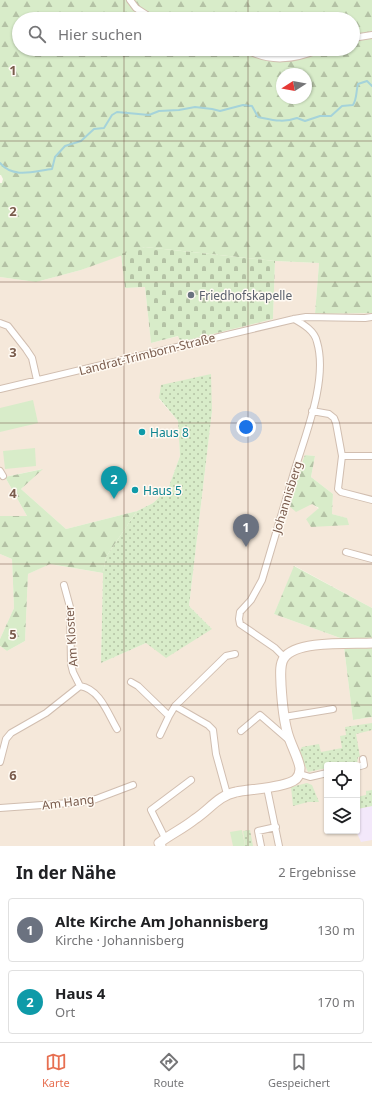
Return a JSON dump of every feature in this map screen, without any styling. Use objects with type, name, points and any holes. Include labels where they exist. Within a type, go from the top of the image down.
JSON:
[{"type":"street","points":[[130,0],[136,8],[142,12]]},
{"type":"street","points":[[360,37],[372,35]]},
{"type":"street","points":[[257,56],[282,59],[303,56]]},
{"type":"street","name":"Landrat-Trimborn-Straße","points":[[0,389],[294,319],[372,317]]},
{"type":"street","name":"Johannisberg","points":[[284,657],[275,648],[240,624],[239,618],[240,612],[251,600],[262,580],[312,411],[320,374],[320,353],[317,340],[314,335],[302,324],[294,319]]},
{"type":"street","points":[[0,323],[8,326],[32,358],[37,380]]},
{"type":"street","points":[[312,411],[329,414],[334,418],[338,430],[342,456],[338,489],[340,492],[372,500]]},
{"type":"street","points":[[342,456],[372,456]]},
{"type":"street","points":[[346,552],[372,559]]},
{"type":"street","name":"Am Kloster","points":[[64,586],[70,607],[71,664],[80,686]]},
{"type":"street","points":[[190,780],[151,810],[159,843],[193,821],[227,794],[290,783],[300,774],[299,764],[290,741],[284,716],[281,672],[284,657],[296,648],[308,645],[372,643]]},
{"type":"street","points":[[160,735],[175,706],[226,656],[235,654]]},
{"type":"street","points":[[131,682],[138,686],[169,716]]},
{"type":"street","points":[[0,762],[6,739],[11,732],[46,713],[80,686],[87,687],[97,695],[117,730]]},
{"type":"street","points":[[175,706],[208,725],[213,730],[216,754],[227,794]]},
{"type":"street","points":[[284,716],[333,709]]},
{"type":"street","points":[[241,732],[260,715],[290,741]]},
{"type":"street","points":[[360,766],[364,765],[363,759]]},
{"type":"street","points":[[300,774],[310,777],[324,774]]},
{"type":"street","name":"Am Hang","points":[[0,808],[84,802],[133,785]]},
{"type":"street","points":[[267,788],[279,846]]},
{"type":"street","points":[[261,846],[258,831],[276,827]]},
{"type":"shaded area","points":[[121,254],[125,288],[145,287],[151,343],[179,336],[181,342],[273,319],[275,261],[319,263],[315,314],[372,313],[372,608],[295,566],[274,614],[343,639],[353,720],[372,717],[372,846],[0,846],[0,646],[7,651],[25,641],[28,574],[49,564],[103,573],[101,663],[146,643],[211,628],[189,606],[212,411],[159,399],[178,421],[180,456],[168,489],[153,503],[137,511],[66,529],[21,489],[42,469],[5,477],[27,516],[0,516],[0,277],[36,282],[81,270]],"holes":[[[305,455],[315,456],[311,477],[333,494],[332,514],[346,518],[306,519],[319,509],[312,504]]]},
{"type":"shaded area","points":[[0,554],[12,559],[14,608],[0,639]]},
{"type":"shaded area","points":[[372,806],[372,840],[361,842],[357,834],[360,834],[360,808]]},
{"type":"green space","points":[[0,0],[372,0],[372,313],[315,314],[319,263],[275,261],[145,247],[81,270],[36,282],[0,277],[0,183],[2,183],[3,179],[0,175]]},
{"type":"green space","points":[[145,247],[275,261],[273,319],[181,342],[178,336],[151,343],[145,287],[125,288],[121,254]]},
{"type":"green space","points":[[211,374],[212,411],[189,606],[212,629],[166,658],[146,643],[101,663],[103,573],[106,557],[137,511],[153,503],[168,489],[180,456],[178,421],[159,398],[161,385]]},
{"type":"green space","points":[[33,400],[38,423],[0,432],[0,408]]},
{"type":"green space","points":[[35,448],[36,466],[5,469],[3,451]]},
{"type":"green space","points":[[305,455],[315,456],[311,477],[333,494],[332,514],[347,518],[349,525],[311,527],[306,519],[319,508],[312,504],[296,512],[287,504]]},
{"type":"green space","points":[[43,469],[21,489],[66,529],[137,511],[106,557],[103,573],[50,564],[28,574],[25,641],[7,651],[0,646],[0,639],[14,608],[12,559],[0,554],[0,516],[27,516],[5,477]]},
{"type":"green space","points":[[294,566],[372,608],[372,717],[353,720],[343,639],[274,614]]},
{"type":"green space","points":[[372,723],[372,730],[356,734],[360,757],[358,757],[357,762],[324,762],[324,769],[308,772],[299,752],[302,747],[319,744],[321,752],[342,748],[340,736],[346,735],[345,727]]},
{"type":"green space","points":[[307,783],[312,785],[319,802],[308,802],[293,806],[291,787]]},
{"type":"green space","points":[[372,790],[372,806],[360,808],[360,796],[366,795],[366,791]]},
{"type":"green space","points":[[242,830],[245,846],[233,846],[230,832]]},
{"type":"green space","points":[[250,830],[253,846],[245,846],[243,831]]},
{"type":"waterway","points":[[0,163],[11,171],[24,173],[52,169],[55,157],[65,146],[81,141],[94,129],[104,128],[112,115],[117,112],[149,115],[159,111],[179,110],[195,107],[220,111],[243,105],[252,106],[258,117],[282,121],[297,118],[305,121],[320,116],[331,116],[342,106],[353,105],[356,98],[358,84],[367,81],[372,86]]},
{"type":"place","name":"Friedhofskapelle","points":[[191,295]]},
{"type":"place","name":"Haus 8","points":[[142,432]]},
{"type":"place","name":"Haus 5","points":[[135,490]]},
{"type":"place","name":"Haus 4","points":[[114,499]]},
{"type":"place","name":"Alte Kirche Am Johannisberg","points":[[246,547]]}]
